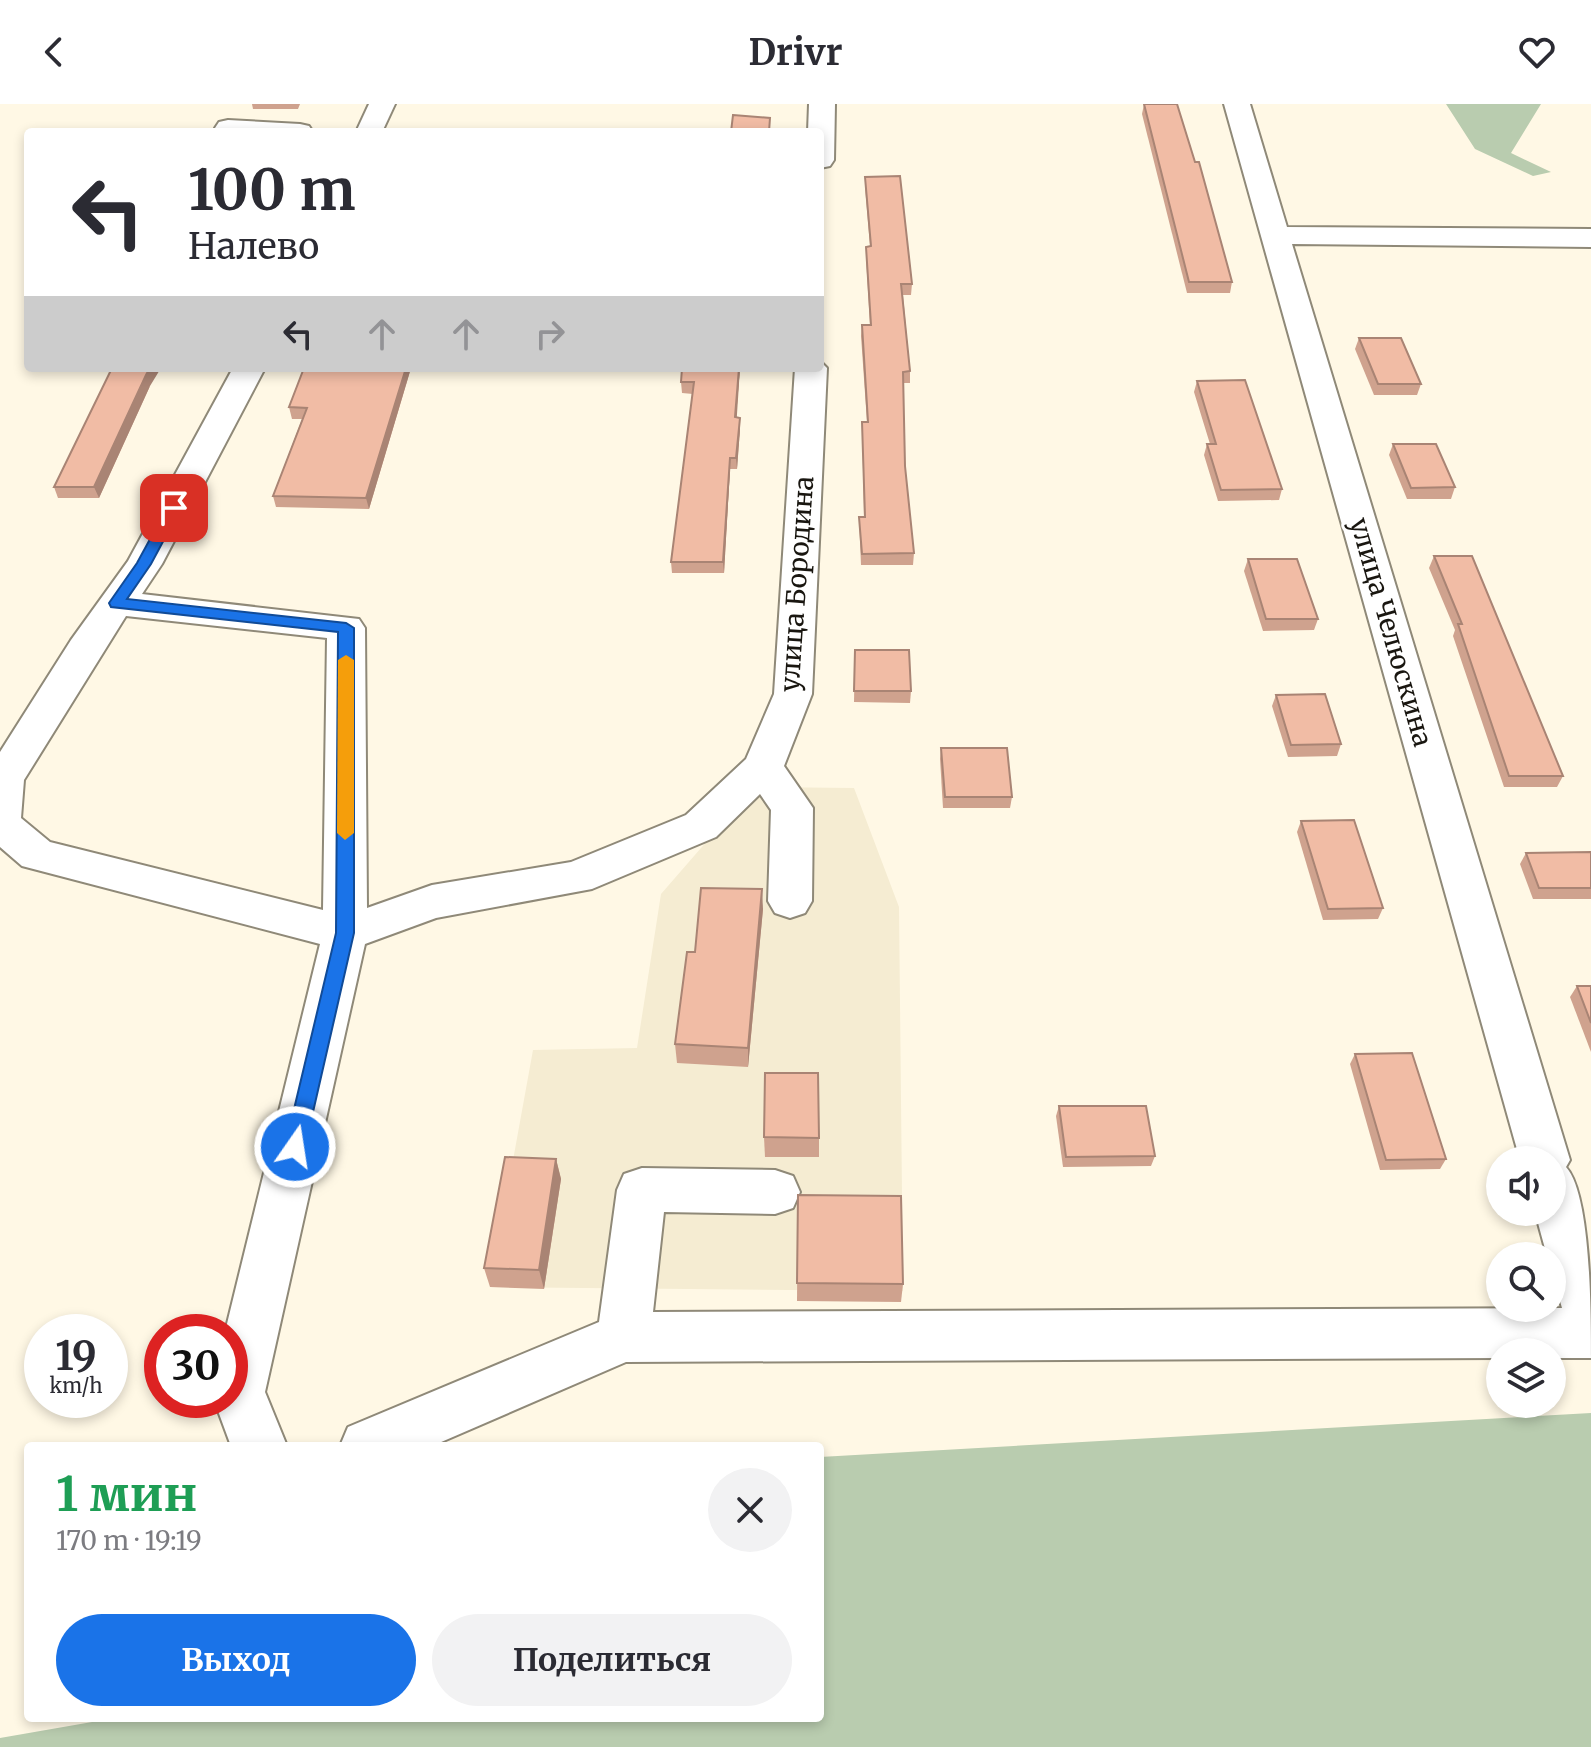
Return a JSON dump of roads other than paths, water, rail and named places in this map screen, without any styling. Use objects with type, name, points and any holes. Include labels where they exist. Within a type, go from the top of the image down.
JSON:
[{"type":"street","points":[[371,128],[382,104]]},
{"type":"street","points":[[821,128],[822,104]]},
{"type":"street","name":"улица Челюскина","points":[[1237,104],[1541,1146]]},
{"type":"street","points":[[1275,235],[1591,238]]},
{"type":"street","points":[[247,372],[144,564],[84,649],[4,779],[0,822],[19,855],[345,933]]},
{"type":"street","name":"улица Бородина","points":[[345,933],[432,902],[577,877],[701,826],[763,767],[793,694],[811,372]]},
{"type":"street","points":[[116,603],[346,628],[345,933],[238,1392],[257,1442]]},
{"type":"street","points":[[763,767],[792,808],[790,901]]},
{"type":"street","points":[[624,1337],[642,1190],[775,1192]]},
{"type":"street","points":[[1564,1226],[1591,1318]]},
{"type":"street","points":[[377,1442],[624,1337],[1591,1333]]}]
